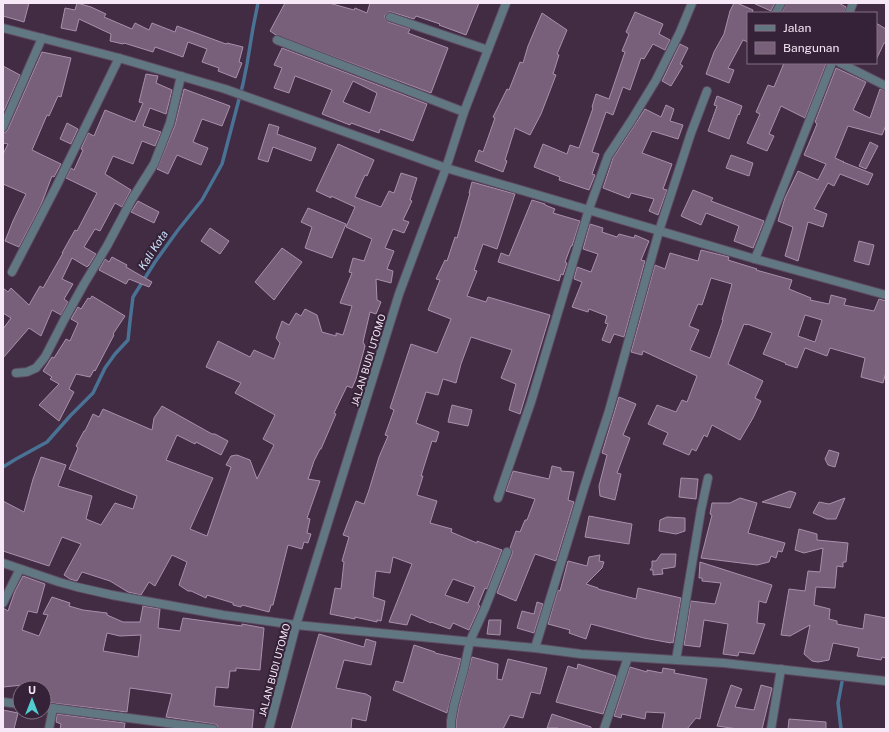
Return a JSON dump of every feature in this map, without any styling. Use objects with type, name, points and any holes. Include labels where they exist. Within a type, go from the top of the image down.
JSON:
[{"type":"street","name":"JALAN BUDI UTOMO","points":[[268,729],[296,624],[400,294],[446,168],[464,112],[506,3]]},
{"type":"street","points":[[498,498],[531,402],[589,209],[608,156],[656,80],[680,32],[692,3]]},
{"type":"street","points":[[776,12],[781,3]]},
{"type":"street","points":[[390,17],[488,50]]},
{"type":"street","points":[[3,28],[119,58],[225,89],[446,168],[755,259],[886,295]]},
{"type":"street","points":[[3,127],[42,38]]},
{"type":"street","points":[[277,40],[464,112]]},
{"type":"street","points":[[12,272],[56,187],[119,58]]},
{"type":"street","points":[[755,259],[832,64]]},
{"type":"street","points":[[842,64],[886,86]]},
{"type":"street","points":[[16,373],[27,372],[36,368],[46,357],[84,284],[107,246],[132,199],[154,164],[170,123],[181,76]]},
{"type":"street","points":[[535,648],[584,488],[610,411],[659,231],[691,132],[708,91]]},
{"type":"street","points":[[676,660],[701,510],[708,478]]},
{"type":"street","points":[[451,729],[454,705],[470,641],[507,552]]},
{"type":"street","points":[[3,563],[76,587],[223,615],[581,654],[724,663],[886,681]]},
{"type":"street","points":[[3,602],[20,569]]},
{"type":"street","points":[[604,729],[628,657]]},
{"type":"street","points":[[771,729],[781,669]]},
{"type":"street","points":[[49,729],[53,708],[213,729]]},
{"type":"building","points":[[3,3],[29,3],[24,22],[3,16]]},
{"type":"building","points":[[77,3],[91,7],[106,14],[104,17],[132,29],[135,23],[149,30],[152,23],[175,32],[177,26],[226,44],[243,47],[239,62],[242,63],[236,78],[218,71],[219,68],[202,62],[207,49],[188,42],[183,57],[155,47],[153,52],[124,43],[110,41],[111,34],[79,19],[76,31],[61,28],[65,8],[75,10]]},
{"type":"building","points":[[285,3],[329,3],[354,10],[355,8],[367,13],[370,3],[479,3],[466,35],[416,16],[414,19],[391,12],[385,15],[388,22],[410,29],[408,33],[448,48],[431,93],[276,35],[270,31]]},
{"type":"building","points":[[734,3],[753,10],[752,12],[747,12],[747,42],[743,40],[728,68],[734,70],[729,83],[706,74],[714,52],[724,34],[730,11]]},
{"type":"building","points":[[753,3],[775,3],[771,11]]},
{"type":"building","points":[[786,3],[839,3],[846,7],[844,12],[782,12]]},
{"type":"building","points":[[635,12],[663,24],[659,34],[670,40],[665,50],[653,44],[644,59],[641,58],[630,90],[623,87],[613,115],[606,112],[592,152],[599,154],[592,174],[595,175],[589,190],[559,180],[560,177],[534,167],[543,144],[567,154],[570,145],[579,148],[593,108],[596,94],[609,99],[625,52],[622,51],[629,34],[626,32]]},
{"type":"building","points":[[542,13],[567,30],[557,54],[559,55],[553,74],[556,75],[541,114],[530,135],[515,128],[505,160],[507,161],[503,172],[475,161],[479,150],[483,152],[495,118],[493,117],[507,89],[509,90],[520,62],[523,63],[528,46]]},
{"type":"building","points":[[877,24],[886,29],[886,43],[884,43],[877,58]]},
{"type":"building","points":[[680,44],[688,48],[680,64],[683,66],[671,86],[662,81]]},
{"type":"building","points":[[282,48],[427,104],[413,141],[380,129],[379,133],[351,123],[350,125],[322,114],[332,90],[295,76],[289,93],[274,88],[282,68],[274,65]],"holes":[[[353,81],[377,93],[370,113],[343,102]]]},
{"type":"building","points":[[42,52],[71,58],[61,97],[58,96],[49,116],[47,115],[32,150],[61,164],[54,177],[52,176],[41,205],[19,247],[5,241],[26,194],[3,184],[3,154],[8,144],[3,143],[3,132],[6,132],[8,129]]},
{"type":"building","points":[[784,64],[826,64],[805,118],[781,106],[769,134],[774,136],[767,151],[747,143],[760,114],[756,112],[768,85],[774,87]]},
{"type":"building","points":[[3,66],[20,75],[3,113]]},
{"type":"building","points":[[836,68],[866,82],[853,110],[870,118],[880,89],[886,91],[886,125],[882,135],[848,126],[835,158],[873,174],[868,185],[840,174],[834,186],[828,183],[814,209],[827,214],[823,227],[808,222],[798,261],[785,256],[793,227],[778,221],[785,198],[798,171],[818,180],[826,164],[804,155],[817,124],[815,122]]},
{"type":"building","points":[[146,74],[158,76],[156,83],[172,90],[166,114],[150,108],[143,126],[161,132],[155,146],[142,141],[133,164],[113,156],[105,174],[131,190],[122,207],[115,203],[100,231],[95,229],[84,247],[96,254],[89,265],[87,267],[72,258],[62,279],[73,284],[64,299],[68,302],[61,315],[52,310],[41,336],[29,328],[3,358],[3,329],[11,318],[3,313],[3,288],[8,292],[11,288],[29,305],[40,286],[43,288],[75,230],[77,231],[97,193],[66,178],[71,168],[74,170],[83,150],[81,149],[88,133],[94,136],[105,110],[135,122],[143,103],[139,102]]},
{"type":"building","points":[[184,89],[230,106],[222,126],[202,119],[193,142],[208,148],[201,165],[177,155],[168,174],[157,169],[175,125]]},
{"type":"building","points":[[717,96],[742,106],[729,139],[708,131],[717,106],[714,105]]},
{"type":"building","points":[[666,105],[674,109],[670,121],[683,125],[678,139],[652,131],[642,153],[672,164],[663,189],[667,190],[658,215],[649,211],[654,199],[631,193],[629,198],[603,188],[613,158],[645,109],[661,117]]},
{"type":"building","points":[[67,123],[78,129],[71,144],[60,139]]},
{"type":"building","points":[[269,124],[279,127],[277,134],[316,148],[311,161],[273,147],[268,162],[258,159]]},
{"type":"building","points":[[870,142],[878,146],[866,169],[859,166]]},
{"type":"building","points":[[338,144],[374,160],[355,197],[381,207],[389,191],[394,193],[401,173],[417,178],[410,200],[412,201],[403,220],[409,222],[404,233],[393,229],[385,248],[394,251],[387,269],[393,271],[391,283],[376,279],[377,300],[381,302],[376,314],[370,312],[363,342],[365,346],[356,379],[352,388],[347,386],[334,413],[336,414],[321,449],[314,461],[308,479],[320,481],[307,518],[310,519],[307,533],[311,534],[308,543],[304,542],[302,549],[288,545],[273,605],[271,605],[269,612],[242,605],[241,607],[233,605],[233,603],[207,595],[206,598],[188,591],[179,585],[187,562],[172,555],[155,586],[149,582],[141,595],[128,592],[110,581],[82,572],[77,581],[64,575],[81,544],[62,537],[49,566],[3,551],[3,501],[24,512],[41,457],[66,465],[58,486],[92,496],[86,519],[101,525],[115,503],[133,509],[137,496],[69,469],[78,448],[76,446],[93,414],[99,417],[103,409],[152,430],[154,418],[162,406],[212,434],[215,434],[228,441],[221,455],[196,442],[195,444],[177,435],[166,460],[213,478],[190,529],[207,536],[231,467],[226,465],[231,456],[237,455],[250,460],[257,479],[274,445],[263,439],[275,415],[235,393],[241,383],[206,367],[218,341],[250,357],[254,350],[274,359],[280,343],[276,338],[282,321],[289,325],[296,313],[301,316],[305,309],[317,315],[322,332],[336,336],[336,333],[343,335],[352,306],[340,303],[352,273],[349,272],[353,258],[364,261],[372,239],[346,227],[355,207],[316,191]]},
{"type":"building","points":[[731,155],[753,163],[749,176],[726,168]]},
{"type":"building","points":[[472,182],[515,194],[497,249],[483,244],[474,270],[477,271],[467,296],[486,302],[488,297],[550,315],[520,414],[509,410],[516,384],[501,378],[512,350],[471,337],[456,383],[443,379],[438,395],[426,392],[416,423],[439,432],[436,442],[432,441],[421,476],[423,476],[417,495],[437,501],[430,523],[452,529],[451,532],[477,543],[477,541],[502,550],[487,589],[485,588],[478,605],[480,606],[469,630],[453,623],[450,629],[431,623],[411,614],[407,625],[389,622],[412,564],[393,557],[390,573],[376,571],[373,597],[385,601],[381,621],[377,620],[377,622],[355,617],[355,619],[330,614],[335,588],[341,589],[344,562],[342,561],[349,537],[343,535],[356,501],[364,504],[369,490],[379,457],[388,436],[385,435],[394,410],[390,408],[411,344],[437,353],[451,319],[428,310],[440,280],[436,279],[445,260],[447,261],[455,237],[457,238]],"holes":[[[453,579],[475,587],[468,603],[445,595]]]},
{"type":"building","points":[[693,190],[713,198],[711,201],[764,221],[753,248],[734,241],[739,226],[706,213],[701,225],[681,216]]},
{"type":"building","points":[[532,200],[555,209],[553,213],[580,221],[565,262],[567,263],[563,275],[561,274],[559,281],[498,262],[501,253],[509,256]]},
{"type":"building","points":[[138,201],[159,212],[154,223],[131,212]]},
{"type":"building","points":[[308,208],[346,224],[332,258],[305,248],[312,227],[301,222]]},
{"type":"building","points":[[590,224],[603,228],[602,232],[617,237],[619,234],[634,238],[635,235],[649,241],[641,260],[645,261],[624,337],[614,334],[610,343],[602,340],[608,324],[605,323],[607,316],[589,309],[588,312],[572,307],[582,282],[574,279],[577,267],[591,272],[598,254],[583,249]]},
{"type":"building","points":[[210,228],[229,241],[220,254],[201,241]]},
{"type":"building","points":[[859,241],[874,245],[869,265],[854,261]]},
{"type":"building","points":[[282,248],[302,262],[274,300],[255,282]]},
{"type":"building","points":[[701,250],[729,257],[728,260],[792,280],[789,289],[811,298],[810,300],[829,304],[831,295],[846,299],[844,305],[874,311],[879,299],[886,301],[886,372],[883,383],[861,377],[865,358],[830,348],[827,356],[805,348],[797,368],[785,364],[786,363],[763,354],[772,333],[744,324],[728,364],[763,381],[755,398],[761,401],[740,440],[712,425],[707,437],[704,435],[696,451],[692,449],[689,455],[663,444],[668,433],[648,424],[657,405],[676,412],[682,400],[687,402],[697,376],[643,351],[642,355],[631,352],[655,265],[665,269],[670,253],[698,261]],"holes":[[[711,278],[732,284],[723,320],[710,358],[690,350],[699,330],[689,326],[698,304],[702,305]],[[805,315],[822,320],[815,342],[798,336]]]},
{"type":"building","points":[[112,257],[152,282],[149,287],[129,279],[126,284],[99,270],[105,259],[109,262]]},
{"type":"building","points":[[92,296],[125,316],[113,334],[114,335],[95,371],[94,370],[90,377],[76,374],[69,389],[74,392],[59,421],[39,405],[59,384],[50,379],[52,377],[43,371],[52,357],[54,358],[66,339],[70,341],[78,323],[71,319],[78,307],[81,309],[88,298],[90,299]]},
{"type":"building","points":[[619,397],[636,404],[623,435],[630,438],[617,473],[621,474],[615,500],[600,496],[599,486],[607,455],[602,453]]},
{"type":"building","points":[[452,405],[472,410],[468,426],[448,422]]},
{"type":"building","points":[[829,450],[839,453],[835,467],[828,465],[825,459]]},
{"type":"building","points":[[552,466],[561,468],[561,471],[574,472],[568,500],[574,502],[556,561],[535,554],[516,601],[497,593],[512,554],[510,548],[516,531],[520,532],[525,520],[527,520],[535,499],[506,491],[513,471],[549,479]]},
{"type":"building","points":[[681,478],[698,479],[696,499],[679,497]]},
{"type":"building","points":[[790,491],[796,493],[790,508],[762,502]]},
{"type":"building","points":[[740,498],[757,503],[748,533],[785,543],[782,552],[778,551],[776,558],[771,556],[769,562],[757,565],[701,558],[712,515],[710,514],[712,503],[730,503]]},
{"type":"building","points":[[845,498],[836,519],[827,519],[813,513],[819,502],[829,504]]},
{"type":"building","points":[[589,516],[632,524],[629,544],[585,537]]},
{"type":"building","points":[[667,517],[685,518],[685,531],[676,534],[659,531],[660,520]]},
{"type":"building","points":[[799,529],[817,534],[817,540],[848,543],[846,562],[843,562],[843,567],[837,566],[835,588],[816,587],[814,605],[830,609],[829,619],[837,621],[837,624],[863,629],[865,614],[886,618],[886,658],[882,657],[881,660],[857,656],[859,648],[833,643],[829,660],[818,662],[812,661],[804,654],[810,625],[790,636],[781,635],[789,589],[805,591],[808,571],[820,572],[823,548],[804,553],[795,550]]},
{"type":"building","points":[[661,554],[676,554],[675,567],[662,569],[663,574],[653,575],[653,570],[650,570],[652,567],[652,561],[656,561]]},
{"type":"building","points":[[600,555],[599,561],[604,562],[602,568],[586,584],[598,589],[636,599],[638,588],[681,598],[673,643],[644,638],[591,624],[586,639],[569,633],[570,630],[548,624],[558,590],[560,591],[568,561],[587,566],[589,557]]},
{"type":"building","points":[[700,562],[772,585],[766,603],[759,601],[757,623],[765,624],[754,654],[739,652],[738,656],[723,654],[728,624],[704,620],[700,647],[684,645],[691,601],[715,604],[721,583],[702,581],[702,578],[699,578]]},
{"type":"building","points":[[23,576],[45,584],[37,613],[28,611],[22,630],[39,636],[48,615],[43,614],[52,597],[70,603],[69,606],[83,610],[107,613],[107,615],[123,622],[140,622],[143,606],[160,609],[158,628],[180,631],[183,618],[242,626],[242,624],[264,628],[260,670],[236,668],[236,671],[230,671],[228,688],[216,687],[214,706],[254,710],[252,729],[218,729],[217,725],[214,724],[166,717],[172,694],[130,688],[127,712],[52,703],[52,680],[12,680],[12,686],[3,687],[3,608],[8,611],[15,591]],"holes":[[[107,633],[120,636],[141,635],[138,657],[103,651]]]},
{"type":"building","points":[[537,602],[543,604],[534,633],[517,628],[522,611],[534,614]]},
{"type":"building","points":[[489,620],[501,620],[500,635],[487,634]]},
{"type":"building","points":[[319,634],[364,647],[366,639],[376,642],[371,665],[344,660],[336,688],[366,694],[371,697],[366,721],[352,718],[351,729],[291,729]]},
{"type":"building","points":[[414,645],[435,653],[461,659],[447,713],[393,690],[396,681],[403,683]]},
{"type":"building","points":[[472,657],[498,664],[497,679],[502,680],[508,659],[547,668],[540,694],[531,692],[523,718],[510,715],[503,729],[456,729],[459,706]]},
{"type":"building","points":[[578,664],[616,676],[603,714],[556,702],[568,666],[577,669]]},
{"type":"building","points":[[630,667],[647,672],[647,670],[662,673],[663,668],[675,670],[674,673],[707,679],[700,719],[696,718],[687,729],[662,729],[665,713],[646,712],[645,719],[622,714],[621,718],[614,716]]},
{"type":"building","points":[[731,685],[742,689],[735,707],[754,710],[761,685],[772,688],[762,729],[738,729],[717,726]]},
{"type":"building","points":[[3,710],[12,712],[12,720],[16,720],[14,729],[3,729]]},
{"type":"building","points":[[57,714],[125,723],[124,729],[60,729],[61,724],[56,722]]},
{"type":"building","points":[[552,714],[591,727],[591,729],[547,728]]},
{"type":"building","points":[[789,719],[826,722],[826,729],[788,729]]},
{"type":"waterway","name":"Kali Kota","points":[[3,467],[47,442],[93,393],[105,368],[128,340],[133,297],[155,262],[202,200],[222,164],[243,84],[258,3]]},
{"type":"waterway","points":[[841,729],[838,703],[842,682]]}]
